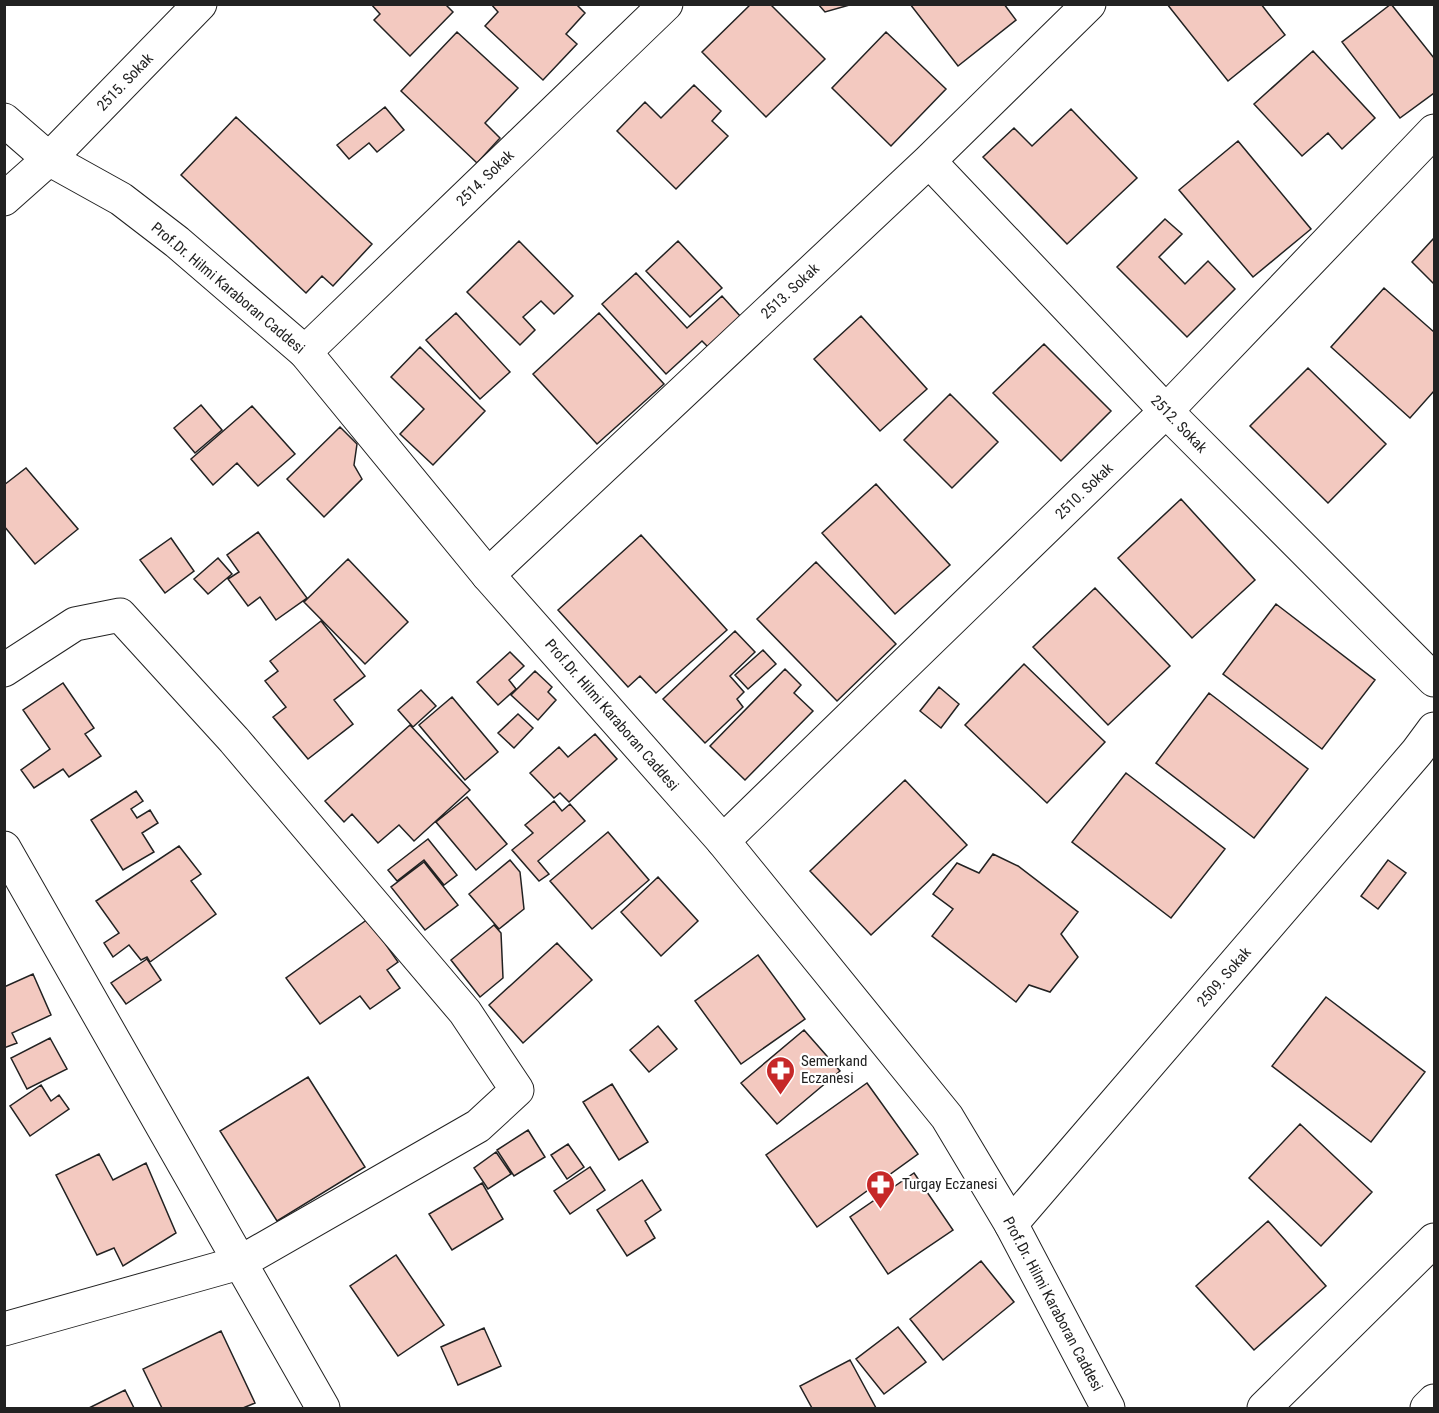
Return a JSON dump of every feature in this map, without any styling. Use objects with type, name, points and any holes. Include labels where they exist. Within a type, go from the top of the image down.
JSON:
[{"type":"street","name":"2515. Sokak","points":[[4,200],[49,159],[200,4]]},
{"type":"street","name":"2514. Sokak","points":[[305,352],[666,4]]},
{"type":"street","name":"2513. Sokak","points":[[488,575],[929,161],[1089,4]]},
{"type":"street","name":"Prof.Dr. Hilmi Karaboran Caddesi","points":[[4,120],[49,159],[121,199],[177,242],[305,352],[488,575],[723,841],[947,1117],[1011,1224],[1108,1408]]},
{"type":"street","name":"2510. Sokak","points":[[723,841],[1166,411],[1434,131]]},
{"type":"street","name":"2512. Sokak","points":[[929,161],[1166,411],[1434,681]]},
{"type":"street","points":[[4,670],[75,624],[120,615],[234,740],[465,1012],[517,1090],[478,1126],[238,1263],[4,1329]]},
{"type":"street","name":"2509. Sokak","points":[[1011,1224],[1429,751]]},
{"type":"street","points":[[4,848],[238,1263],[323,1408]]},
{"type":"street","points":[[1264,1408],[1434,1240]]},
{"type":"street","points":[[1427,1408],[1434,1401]]},
{"type":"building","points":[[371,4],[445,4],[453,12],[410,56],[374,20],[380,14]]},
{"type":"building","points":[[491,4],[576,4],[585,13],[566,34],[577,44],[543,80],[485,26],[498,12]]},
{"type":"building","points":[[751,4],[770,4],[825,59],[766,117],[702,52]]},
{"type":"building","points":[[818,4],[853,4],[825,12]]},
{"type":"building","points":[[910,4],[1004,4],[1016,20],[958,66]]},
{"type":"building","points":[[1167,4],[1261,4],[1285,35],[1228,81]]},
{"type":"building","points":[[1391,4],[1434,58],[1434,93],[1400,118],[1342,42]]},
{"type":"building","points":[[457,32],[518,88],[485,123],[500,138],[477,163],[401,91]]},
{"type":"building","points":[[886,32],[946,89],[891,146],[832,88]]},
{"type":"building","points":[[1313,51],[1375,118],[1342,149],[1328,133],[1302,156],[1254,104]]},
{"type":"building","points":[[694,85],[721,111],[712,121],[728,136],[676,189],[617,131],[645,102],[661,118]]},
{"type":"building","points":[[385,107],[404,130],[377,152],[369,143],[349,159],[337,145]]},
{"type":"building","points":[[1071,109],[1137,178],[1067,244],[983,157],[1014,128],[1032,146]]},
{"type":"building","points":[[236,117],[372,244],[333,286],[322,276],[306,293],[181,175]]},
{"type":"building","points":[[1238,141],[1311,229],[1253,277],[1179,190]]},
{"type":"building","points":[[1165,219],[1182,234],[1159,257],[1185,284],[1208,261],[1235,289],[1187,337],[1117,267]]},
{"type":"building","points":[[1434,238],[1434,284],[1412,262]]},
{"type":"building","points":[[519,241],[573,296],[554,314],[541,301],[523,317],[535,330],[520,345],[467,292]]},
{"type":"building","points":[[678,241],[722,288],[690,317],[646,271]]},
{"type":"building","points":[[636,273],[687,328],[722,296],[741,317],[708,347],[702,341],[666,374],[602,304]]},
{"type":"building","points":[[1384,288],[1434,332],[1434,391],[1410,418],[1331,347]]},
{"type":"building","points":[[456,313],[510,372],[480,399],[426,340]]},
{"type":"building","points":[[599,313],[664,384],[597,444],[533,374]]},
{"type":"building","points":[[861,316],[927,389],[880,431],[814,359]]},
{"type":"building","points":[[1044,344],[1111,411],[1061,461],[993,393]]},
{"type":"building","points":[[420,347],[485,411],[433,465],[400,434],[424,409],[391,377]]},
{"type":"building","points":[[1308,368],[1386,444],[1328,503],[1250,426]]},
{"type":"building","points":[[950,394],[998,442],[952,488],[904,440]]},
{"type":"building","points":[[201,405],[222,430],[195,453],[174,428]]},
{"type":"building","points":[[252,406],[295,454],[258,486],[237,463],[213,485],[191,459]]},
{"type":"building","points":[[340,427],[357,444],[354,465],[362,479],[324,517],[287,479]]},
{"type":"building","points":[[26,468],[78,529],[35,564],[4,526],[4,485]]},
{"type":"building","points":[[876,484],[950,565],[895,614],[822,533]]},
{"type":"building","points":[[1181,499],[1255,580],[1192,638],[1118,558]]},
{"type":"building","points":[[258,532],[307,598],[276,620],[260,597],[248,606],[228,579],[239,572],[227,555]]},
{"type":"building","points":[[641,535],[727,630],[656,693],[640,676],[628,687],[558,610]]},
{"type":"building","points":[[171,538],[194,571],[165,593],[140,560]]},
{"type":"building","points":[[218,558],[232,574],[208,594],[194,579]]},
{"type":"building","points":[[348,559],[408,622],[365,664],[304,602]]},
{"type":"building","points":[[816,562],[896,644],[837,701],[757,619]]},
{"type":"building","points":[[1095,588],[1170,666],[1108,725],[1033,647]]},
{"type":"building","points":[[1276,604],[1375,680],[1322,749],[1223,674]]},
{"type":"building","points":[[321,621],[365,676],[334,700],[353,724],[308,759],[273,717],[286,707],[265,681],[278,671],[270,661]]},
{"type":"building","points":[[735,631],[755,652],[730,676],[744,692],[737,699],[743,707],[705,743],[663,699]]},
{"type":"building","points":[[763,650],[776,664],[748,689],[735,675]]},
{"type":"building","points":[[510,652],[524,666],[509,680],[516,689],[498,705],[477,682]]},
{"type":"building","points":[[1024,664],[1105,742],[1047,803],[965,725]]},
{"type":"building","points":[[785,669],[801,685],[794,693],[813,711],[745,780],[710,746]]},
{"type":"building","points":[[535,671],[552,687],[548,692],[556,700],[538,720],[511,695]]},
{"type":"building","points":[[63,683],[94,728],[85,734],[101,756],[69,777],[63,769],[34,788],[21,770],[50,749],[23,710]]},
{"type":"building","points":[[939,687],[959,704],[941,728],[920,711]]},
{"type":"building","points":[[421,690],[436,706],[413,727],[398,710]]},
{"type":"building","points":[[1209,693],[1308,769],[1254,838],[1156,763]]},
{"type":"building","points":[[452,697],[498,752],[465,780],[419,725]]},
{"type":"building","points":[[518,714],[533,728],[514,748],[498,733]]},
{"type":"building","points":[[410,725],[470,790],[414,841],[399,825],[378,843],[352,814],[344,822],[325,801]]},
{"type":"building","points":[[595,734],[617,759],[569,802],[560,793],[554,798],[530,773],[559,747],[568,757]]},
{"type":"building","points":[[1126,773],[1225,849],[1171,918],[1072,842]]},
{"type":"building","points":[[905,780],[967,845],[871,935],[810,871]]},
{"type":"building","points":[[136,791],[143,801],[131,809],[137,818],[150,810],[158,823],[142,833],[154,852],[123,870],[91,820]]},
{"type":"building","points":[[467,797],[507,844],[476,870],[436,822]]},
{"type":"building","points":[[554,801],[562,811],[570,804],[585,821],[538,861],[549,874],[539,881],[512,850],[533,833],[525,825]]},
{"type":"building","points":[[608,832],[649,880],[592,929],[550,881]]},
{"type":"building","points":[[428,839],[457,875],[444,885],[424,860],[397,881],[388,870]]},
{"type":"building","points":[[179,846],[201,874],[191,881],[216,914],[150,962],[147,957],[141,960],[129,945],[113,957],[104,943],[119,933],[96,901]]},
{"type":"building","points":[[993,854],[1018,866],[1078,912],[1061,934],[1078,957],[1050,992],[1029,985],[1016,1002],[932,936],[953,909],[933,894],[957,863],[979,873]]},
{"type":"building","points":[[510,860],[520,872],[524,909],[499,929],[469,894]]},
{"type":"building","points":[[1388,860],[1406,873],[1378,909],[1361,896]]},
{"type":"building","points":[[424,862],[458,905],[425,930],[391,887]]},
{"type":"building","points":[[658,877],[698,921],[661,956],[621,912]]},
{"type":"building","points":[[368,919],[398,962],[387,970],[400,988],[370,1009],[360,996],[320,1024],[286,978]]},
{"type":"building","points":[[494,925],[501,933],[503,978],[480,997],[451,960]]},
{"type":"building","points":[[557,943],[592,980],[523,1043],[489,1005]]},
{"type":"building","points":[[758,955],[805,1019],[741,1064],[695,1001]]},
{"type":"building","points":[[147,959],[161,980],[126,1004],[111,983]]},
{"type":"building","points":[[33,974],[51,1015],[12,1033],[17,1043],[4,1048],[4,987]]},
{"type":"building","points":[[1326,997],[1425,1072],[1371,1142],[1272,1066]]},
{"type":"building","points":[[658,1026],[677,1049],[649,1072],[630,1050]]},
{"type":"building","points":[[804,1030],[840,1071],[777,1124],[741,1083]]},
{"type":"building","points":[[50,1038],[67,1069],[27,1089],[11,1058]]},
{"type":"building","points":[[308,1077],[365,1167],[277,1221],[220,1131]]},
{"type":"building","points":[[867,1083],[918,1154],[817,1227],[766,1155]]},
{"type":"building","points":[[612,1084],[648,1142],[619,1160],[583,1102]]},
{"type":"building","points":[[41,1085],[51,1101],[59,1095],[69,1109],[30,1136],[10,1106]]},
{"type":"building","points":[[1300,1124],[1372,1192],[1321,1246],[1249,1178]]},
{"type":"building","points":[[528,1130],[545,1157],[514,1176],[497,1150]]},
{"type":"building","points":[[568,1144],[584,1167],[567,1179],[551,1155]]},
{"type":"building","points":[[496,1152],[511,1174],[488,1189],[474,1168]]},
{"type":"building","points":[[99,1154],[113,1180],[146,1163],[176,1233],[123,1266],[114,1248],[97,1255],[56,1175]]},
{"type":"building","points":[[590,1167],[605,1190],[570,1214],[554,1191]]},
{"type":"building","points":[[914,1173],[953,1230],[888,1274],[850,1217]]},
{"type":"building","points":[[642,1180],[661,1210],[645,1221],[655,1238],[627,1256],[597,1210]]},
{"type":"building","points":[[482,1183],[503,1219],[452,1250],[429,1214]]},
{"type":"building","points":[[1268,1221],[1326,1286],[1254,1350],[1196,1286]]},
{"type":"building","points":[[396,1255],[444,1325],[398,1356],[350,1286]]},
{"type":"building","points":[[981,1261],[1014,1302],[943,1360],[910,1319]]},
{"type":"building","points":[[898,1327],[926,1362],[884,1394],[856,1359]]},
{"type":"building","points":[[484,1328],[501,1366],[458,1385],[441,1347]]},
{"type":"building","points":[[221,1331],[255,1403],[243,1408],[162,1408],[143,1369]]},
{"type":"building","points":[[850,1360],[876,1408],[812,1408],[800,1386]]},
{"type":"building","points":[[125,1390],[134,1408],[89,1408]]},
{"type":"place","name":"Semerkand Eczanesi","points":[[780,1096]]},
{"type":"place","name":"Turgay Eczanesi","points":[[881,1210]]}]
